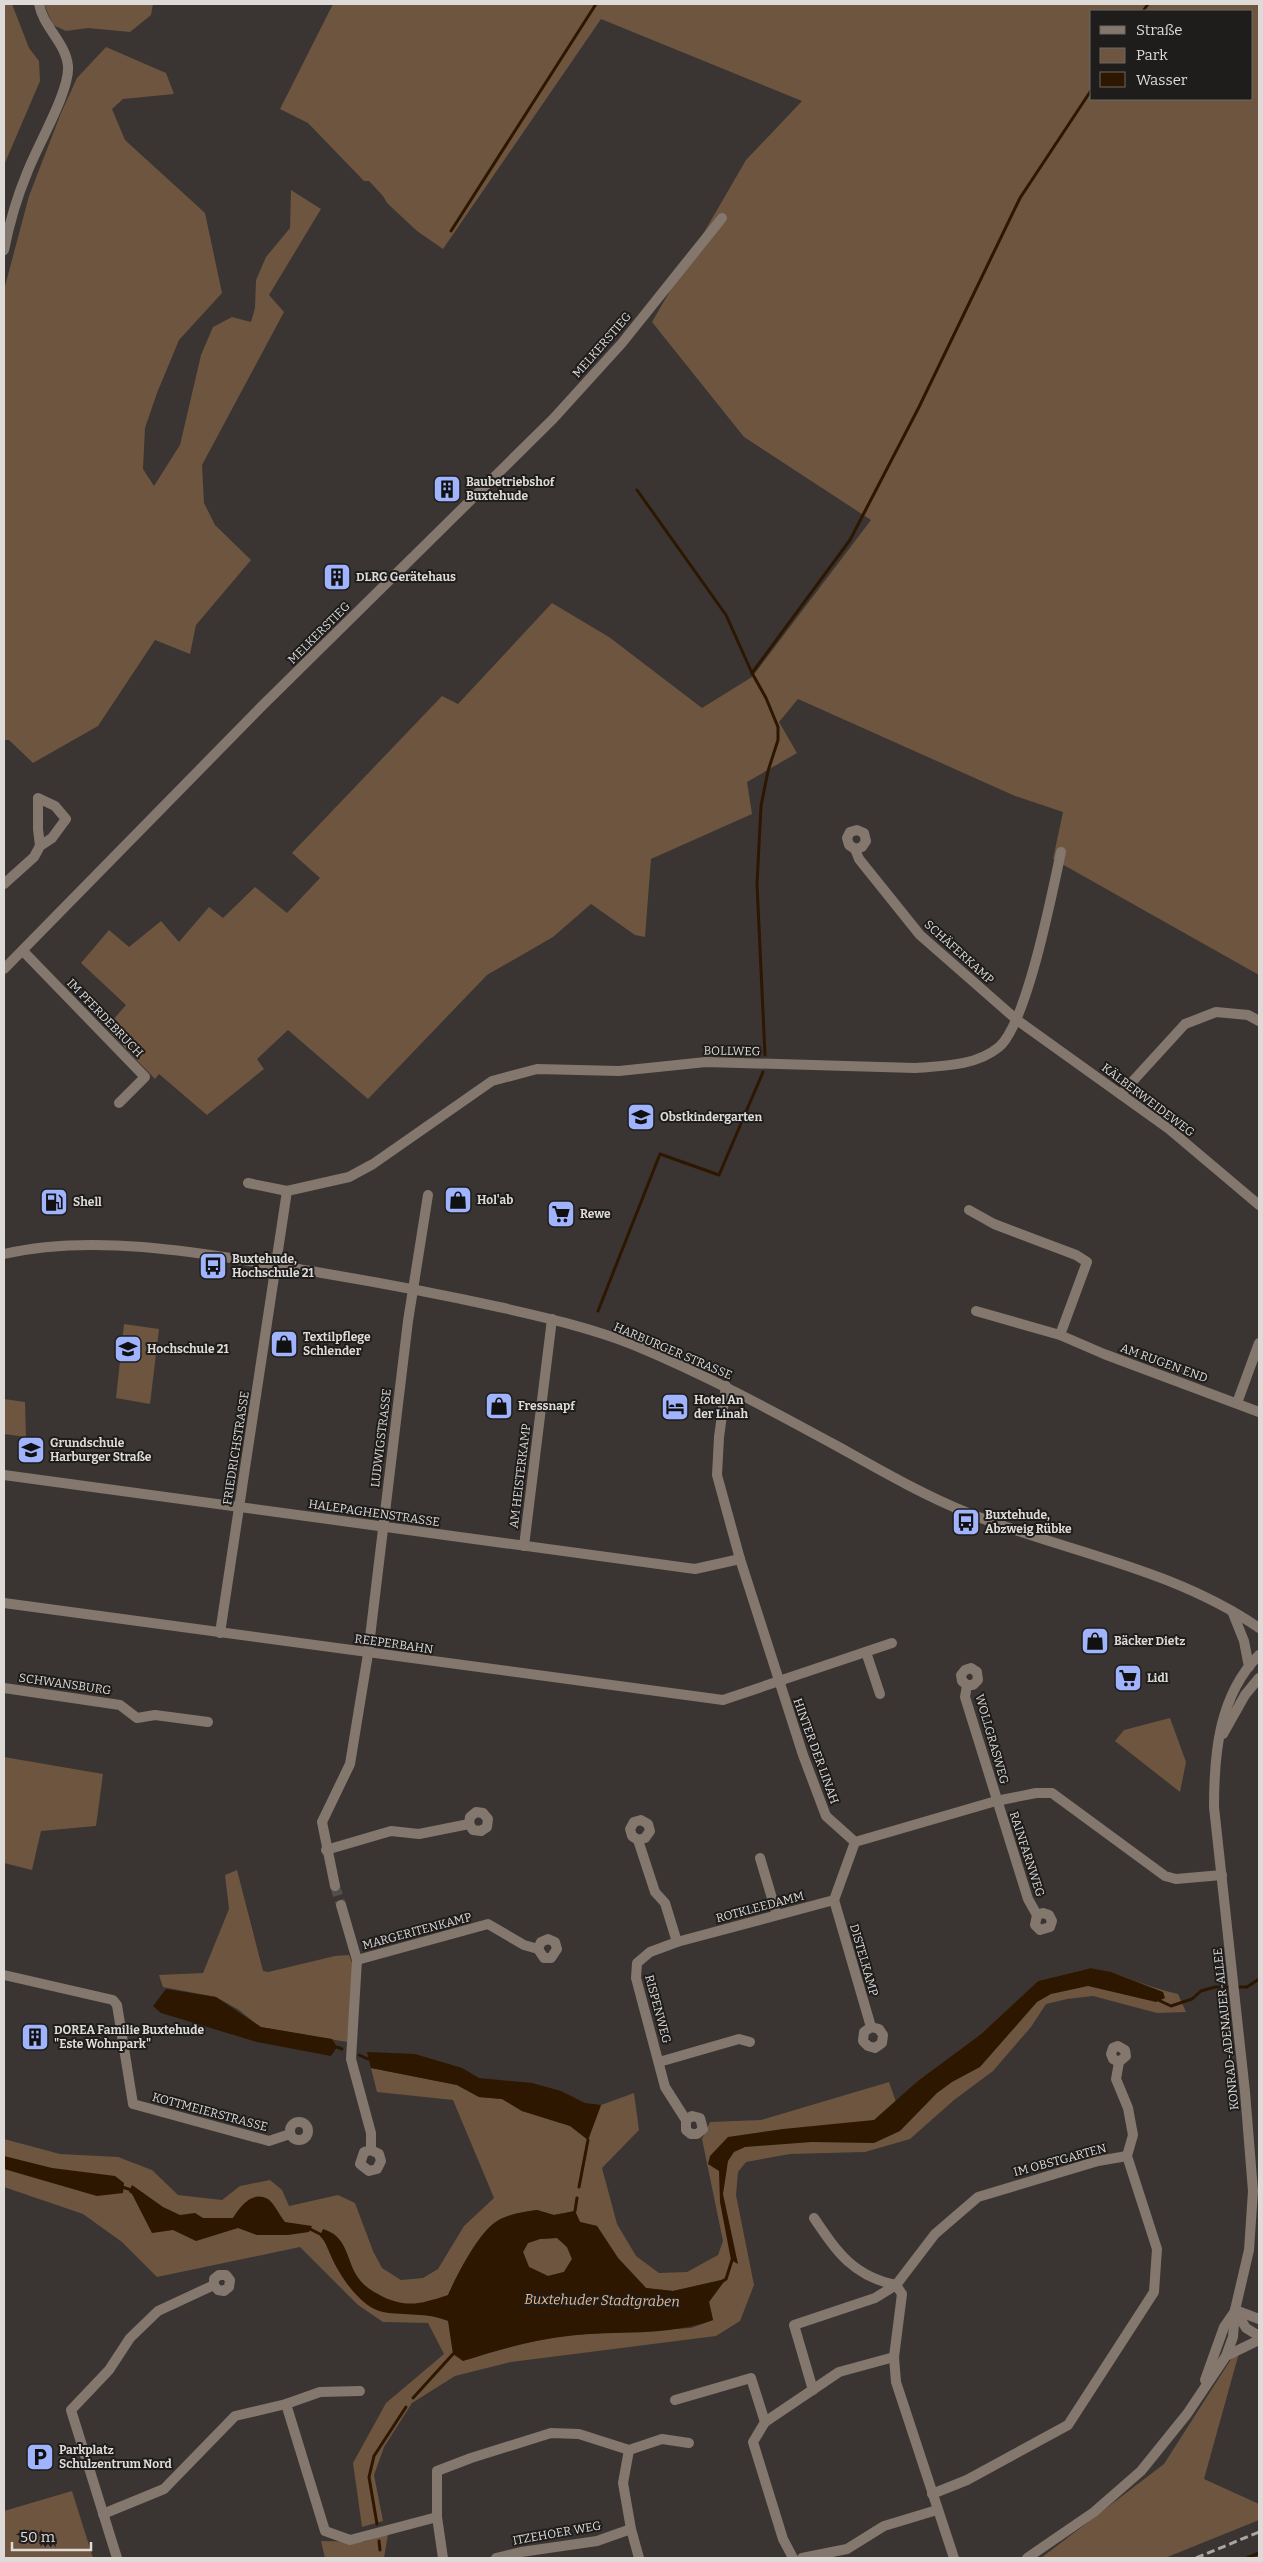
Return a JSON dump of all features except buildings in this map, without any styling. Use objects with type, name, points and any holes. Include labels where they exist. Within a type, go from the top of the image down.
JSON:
[{"type":"street","points":[[4,250],[26,174],[63,94],[69,74],[65,53],[39,4]]},
{"type":"street","name":"MELKERSTIEG","points":[[4,969],[262,706],[554,419],[622,343],[722,218]]},
{"type":"street","points":[[4,884],[34,857],[40,846]]},
{"type":"street","name":"SCHÄFERKAMP","points":[[855,849],[859,859],[920,935],[1016,1020]]},
{"type":"street","name":"BOLLWEG","points":[[248,1183],[287,1190],[349,1177],[373,1164],[492,1081],[537,1069],[619,1071],[706,1062],[915,1068],[948,1066],[980,1059],[1000,1046],[1016,1020],[1034,967],[1062,852]]},
{"type":"street","name":"IM PFERDEBRUCH","points":[[23,951],[145,1077],[119,1103]]},
{"type":"street","points":[[1121,1094],[1185,1024],[1216,1012],[1248,1015],[1259,1021]]},
{"type":"street","name":"KÄLBERWEIDEWEG","points":[[1016,1020],[1169,1129],[1259,1205]]},
{"type":"street","points":[[276,1266],[287,1190]]},
{"type":"street","name":"LUDWIGSTRASSE","points":[[335,1886],[326,1850],[322,1822],[350,1764],[368,1654],[412,1288],[428,1195]]},
{"type":"street","points":[[969,1210],[994,1224],[1076,1255],[1087,1262],[1060,1335]]},
{"type":"street","name":"HARBURGER STRASSE","points":[[4,1254],[24,1250],[73,1247],[134,1247],[276,1266],[412,1288],[552,1319],[631,1344],[726,1386],[911,1486],[969,1513],[1144,1570],[1186,1587],[1231,1610],[1259,1628]]},
{"type":"street","name":"FRIEDRICHSTRASSE","points":[[220,1633],[276,1266]]},
{"type":"street","name":"AM RUGEN END","points":[[976,1311],[1060,1335],[1104,1354],[1259,1412]]},
{"type":"street","name":"AM HEISTERKAMP","points":[[524,1546],[552,1319]]},
{"type":"street","points":[[1237,1403],[1259,1343]]},
{"type":"street","name":"HINTER DER LINAH","points":[[726,1386],[719,1437],[717,1475],[740,1559],[779,1683],[826,1816],[855,1842]]},
{"type":"street","name":"HALEPAGHENSTRASSE","points":[[4,1475],[696,1568],[740,1559]]},
{"type":"street","name":"REEPERBAHN","points":[[4,1603],[368,1654],[723,1700],[779,1683],[892,1643]]},
{"type":"street","points":[[1231,1610],[1244,1641],[1248,1667]]},
{"type":"street","points":[[866,1652],[880,1694]]},
{"type":"street","name":"KONRAD-ADENAUER-ALLEE","points":[[1027,2558],[1094,2512],[1141,2471],[1173,2434],[1226,2356],[1233,2337],[1235,2310],[1249,2250],[1253,2191],[1246,2092],[1214,1807],[1214,1778],[1218,1744],[1226,1706],[1248,1667],[1259,1655]]},
{"type":"street","name":"KONRAD-ADENAUER-ALLEE","points":[[1218,1744],[1245,1695],[1259,1678]]},
{"type":"street","name":"WOLLGRASWEG","points":[[967,1685],[965,1697],[996,1800]]},
{"type":"street","name":"SCHWANSBURG","points":[[4,1688],[120,1705],[138,1718],[155,1715],[208,1722]]},
{"type":"street","points":[[834,1900],[855,1842],[996,1800],[1036,1793],[1052,1794],[1165,1876],[1176,1879],[1222,1875]]},
{"type":"street","name":"RAINFARNWEG","points":[[996,1800],[1028,1899],[1037,1915]]},
{"type":"street","points":[[326,1850],[391,1832],[419,1834],[469,1824]]},
{"type":"street","points":[[638,1840],[655,1892],[664,1903],[677,1942]]},
{"type":"street","points":[[760,1858],[777,1914]]},
{"type":"street","name":"ROTKLEEDAMM","points":[[637,1963],[650,1952],[677,1942],[834,1900]]},
{"type":"street","name":"DISTELKAMP","points":[[834,1900],[871,2027]]},
{"type":"street","points":[[341,1905],[357,1960],[351,2059],[371,2133],[371,2150]]},
{"type":"street","name":"MARGERITENKAMP","points":[[357,1960],[488,1924],[524,1945],[538,1949]]},
{"type":"street","name":"RISPENWEG","points":[[637,1963],[636,1978],[665,2087],[686,2120]]},
{"type":"street","name":"KOTTMEIERSTRASSE","points":[[4,1975],[113,2000],[117,2005],[133,2104],[269,2141],[290,2134]]},
{"type":"street","name":"RISPENWEG","points":[[659,2062],[739,2039],[750,2042]]},
{"type":"street","points":[[932,2494],[967,2480],[1068,2425],[1154,2292],[1157,2249],[1127,2156],[1133,2135],[1128,2108],[1116,2079],[1119,2062]]},
{"type":"street","name":"IM OBSTGARTEN","points":[[896,2285],[935,2234],[978,2196],[1098,2161],[1127,2156]]},
{"type":"street","points":[[814,2218],[851,2266],[882,2282],[896,2285],[902,2294],[894,2357],[896,2382],[954,2558]]},
{"type":"street","points":[[118,2558],[71,2410],[109,2370],[130,2338],[158,2311],[214,2285]]},
{"type":"street","points":[[813,2390],[794,2325],[875,2298],[896,2285]]},
{"type":"street","points":[[1235,2310],[1259,2319]]},
{"type":"street","name":"KONRAD-ADENAUER-ALLEE","points":[[1226,2356],[1259,2338],[1246,2328],[1235,2310]]},
{"type":"street","name":"KONRAD-ADENAUER-ALLEE","points":[[1201,2392],[1224,2327],[1235,2310]]},
{"type":"street","points":[[793,2558],[783,2539],[753,2442],[765,2422],[839,2372],[894,2357]]},
{"type":"street","points":[[674,2400],[751,2378],[765,2422]]},
{"type":"street","points":[[104,2514],[164,2488],[235,2416],[286,2404],[320,2392],[360,2391]]},
{"type":"street","points":[[286,2404],[325,2531],[350,2540],[437,2517]]},
{"type":"street","points":[[443,2558],[437,2517],[437,2472],[471,2458],[551,2433],[579,2434],[629,2450],[662,2439],[689,2442]]},
{"type":"street","points":[[629,2450],[624,2483],[631,2530],[639,2558]]},
{"type":"street","points":[[802,2558],[847,2550],[884,2526],[937,2510]]},
{"type":"street","name":"ITZEHOER WEG","points":[[496,2558],[521,2552],[597,2540],[631,2530]]},
{"type":"green space","points":[[4,4],[12,4],[29,48],[39,61],[40,81],[4,165]]},
{"type":"green space","points":[[44,4],[153,4],[151,15],[130,32],[88,28],[66,31],[53,25]]},
{"type":"green space","points":[[333,4],[1259,4],[1259,975],[1053,859],[1063,812],[1015,796],[798,699],[779,722],[797,753],[747,782],[752,814],[651,859],[645,937],[635,935],[591,904],[553,937],[487,975],[368,1099],[288,1030],[257,1059],[264,1069],[207,1115],[159,1074],[155,1079],[106,1028],[126,1005],[81,963],[109,930],[129,947],[161,921],[179,942],[209,907],[223,918],[255,887],[287,913],[320,878],[292,853],[442,696],[458,704],[552,603],[609,637],[702,708],[752,677],[871,520],[744,437],[652,322],[746,160],[802,101],[601,19],[443,249],[417,231],[387,203],[369,181],[364,181],[308,123],[280,109]]},
{"type":"green space","points":[[106,47],[166,73],[174,94],[123,99],[112,109],[125,140],[205,213],[222,293],[179,340],[157,393],[145,428],[143,469],[154,486],[180,445],[201,355],[213,327],[232,317],[251,322],[255,308],[256,280],[266,257],[290,228],[291,190],[321,209],[269,295],[284,312],[202,465],[204,503],[215,525],[251,560],[196,625],[190,654],[155,640],[98,726],[33,763],[9,740],[4,740],[4,290],[29,196],[61,113],[77,78]]},
{"type":"green space","points":[[124,1324],[159,1329],[150,1404],[116,1398]]},
{"type":"green space","points":[[4,1399],[25,1402],[26,1437],[4,1434]]},
{"type":"green space","points":[[1170,1718],[1186,1762],[1180,1792],[1115,1741],[1124,1730]]},
{"type":"green space","points":[[4,1757],[103,1774],[96,1826],[41,1831],[32,1870],[4,1863]]},
{"type":"green space","points":[[237,1870],[263,1971],[268,1972],[335,1956],[349,1955],[354,1968],[347,2042],[260,2027],[239,2010],[216,1997],[163,1987],[159,1975],[203,1973],[229,1909],[225,1875]]},
{"type":"green space","points":[[1091,1968],[1102,1970],[1178,1994],[1186,2012],[1157,2013],[1093,1996],[1046,2004],[1031,2027],[993,2071],[954,2100],[910,2139],[865,2152],[790,2154],[746,2162],[738,2172],[736,2195],[754,2285],[740,2321],[716,2336],[511,2362],[455,2376],[412,2403],[384,2447],[374,2475],[383,2521],[362,2527],[353,2463],[386,2403],[444,2354],[428,2323],[383,2322],[358,2305],[300,2247],[157,2277],[122,2242],[83,2214],[4,2187],[4,2139],[60,2154],[118,2157],[152,2170],[178,2195],[222,2200],[240,2186],[270,2180],[282,2190],[289,2206],[338,2195],[355,2203],[373,2251],[382,2268],[401,2280],[423,2278],[438,2269],[464,2226],[494,2198],[453,2100],[377,2092],[371,2068],[457,2085],[479,2097],[502,2099],[522,2111],[571,2126],[588,2140],[601,2105],[634,2093],[639,2130],[602,2168],[617,2224],[636,2256],[659,2273],[687,2272],[718,2255],[723,2241],[702,2139],[710,2122],[761,2120],[889,2082],[896,2102],[919,2080],[981,2034],[1038,1981]],"holes":[[[537,2210],[554,2215],[575,2211],[580,2222],[597,2226],[618,2258],[646,2288],[673,2291],[725,2279],[709,2302],[713,2320],[691,2328],[569,2335],[518,2344],[448,2295],[474,2247],[493,2224],[509,2216]]]},
{"type":"green space","points":[[557,2238],[567,2247],[572,2259],[564,2272],[548,2276],[529,2267],[523,2252],[528,2243],[540,2239]]},
{"type":"green space","points":[[1242,2342],[1204,2479],[1259,2504],[1259,2520],[1165,2558],[1041,2558],[1164,2464]]},
{"type":"green space","points":[[72,2491],[93,2558],[4,2558],[4,2511]]},
{"type":"green space","points":[[388,2534],[384,2558],[325,2558],[321,2541],[364,2542]]},
{"type":"water","points":[[1091,1968],[1111,1972],[1163,1992],[1165,1998],[1156,2002],[1088,1986],[1051,1994],[1037,2002],[980,2067],[952,2082],[937,2093],[900,2131],[874,2143],[812,2142],[745,2147],[734,2152],[728,2161],[723,2194],[738,2264],[731,2260],[720,2202],[719,2171],[708,2164],[710,2156],[728,2137],[783,2129],[874,2120],[919,2080],[981,2034],[1038,1981]]},
{"type":"water","points":[[166,1989],[216,1997],[261,2027],[332,2039],[337,2047],[331,2056],[257,2042],[161,2013],[153,2006]]},
{"type":"water","points":[[367,2052],[415,2054],[462,2068],[479,2078],[532,2083],[561,2091],[585,2103],[601,2105],[588,2140],[570,2126],[522,2111],[502,2099],[479,2097],[457,2085],[371,2068]]},
{"type":"water","points":[[4,2156],[52,2168],[115,2176],[124,2183],[123,2193],[97,2196],[4,2169]]},
{"type":"water","points":[[132,2185],[163,2207],[180,2215],[195,2213],[203,2218],[233,2218],[247,2201],[252,2198],[262,2197],[268,2199],[275,2206],[285,2222],[312,2226],[309,2232],[288,2235],[257,2235],[238,2228],[196,2241],[173,2230],[152,2233],[132,2194],[129,2192]]},
{"type":"water","points":[[537,2210],[554,2215],[575,2211],[580,2222],[597,2226],[618,2258],[646,2288],[673,2291],[726,2279],[709,2302],[713,2320],[678,2329],[586,2334],[541,2340],[463,2361],[453,2354],[448,2321],[424,2315],[383,2312],[359,2298],[339,2272],[320,2236],[323,2229],[331,2232],[341,2241],[355,2273],[362,2283],[371,2290],[396,2302],[413,2304],[448,2295],[474,2247],[493,2224],[509,2216]],"holes":[[[557,2238],[567,2247],[572,2259],[564,2272],[548,2276],[529,2267],[523,2252],[528,2243],[540,2239]]]},
{"type":"waterway","points":[[451,231],[596,4]]},
{"type":"waterway","points":[[1144,10],[1148,4]]},
{"type":"waterway","points":[[765,1055],[757,884],[761,806],[768,771],[778,740],[778,727],[766,698],[752,673],[850,540],[919,407],[1020,198],[1090,92]]},
{"type":"waterway","points":[[637,490],[726,615],[752,673]]},
{"type":"waterway","points":[[598,1311],[660,1154],[719,1175],[763,1072]]},
{"type":"waterway","name":"Buxtehuder Stadtgraben","points":[[1156,1999],[1171,2006],[1192,1999],[1201,1991],[1215,1987],[1247,1987],[1259,1979]]},
{"type":"waterway","points":[[337,2047],[342,2049]]},
{"type":"waterway","points":[[359,2055],[368,2059]]},
{"type":"waterway","points":[[579,2187],[588,2140]]},
{"type":"waterway","name":"Buxtehuder Stadtgraben","points":[[122,2187],[135,2191]]},
{"type":"waterway","points":[[575,2211],[577,2198]]},
{"type":"waterway","name":"Buxtehuder Stadtgraben","points":[[308,2228],[322,2235]]},
{"type":"waterway","name":"Buxtehuder Stadtgraben","points":[[723,2281],[726,2279],[733,2257]]},
{"type":"waterway","points":[[413,2398],[453,2354]]},
{"type":"waterway","points":[[377,2524],[369,2477],[374,2456],[406,2407]]},
{"type":"waterway","points":[[379,2541],[380,2550]]},
{"type":"waterway","points":[[1247,2558],[1259,2553]]},
{"type":"tunnel","points":[[335,1886],[341,1905]]},
{"type":"railway","points":[[1196,2558],[1259,2532]]},
{"type":"place","name":"Baubetriebshof Buxtehude","points":[[447,489]]},
{"type":"place","name":"DLRG Gerätehaus","points":[[337,577]]},
{"type":"place","name":"Obstkindergarten","points":[[641,1117]]},
{"type":"place","name":"Hol'ab","points":[[458,1200]]},
{"type":"place","name":"Shell","points":[[54,1202]]},
{"type":"place","name":"Rewe","points":[[561,1214]]},
{"type":"place","name":"Buxtehude, Hochschule 21","points":[[213,1266]]},
{"type":"place","name":"Textilpflege Schlender","points":[[284,1344]]},
{"type":"place","name":"Hochschule 21","points":[[128,1349]]},
{"type":"place","name":"Fressnapf","points":[[499,1406]]},
{"type":"place","name":"Hotel An der Linah","points":[[675,1407]]},
{"type":"place","name":"Grundschule Harburger Straße","points":[[31,1450]]},
{"type":"place","name":"Buxtehude, Abzweig Rübke","points":[[966,1522]]},
{"type":"place","name":"Bäcker Dietz","points":[[1095,1641]]},
{"type":"place","name":"Lidl","points":[[1128,1678]]},
{"type":"place","name":"DOREA Familie Buxtehude \"Este Wohnpark\"","points":[[35,2037]]},
{"type":"place","name":"Parkplatz Schulzentrum Nord","points":[[40,2457]]}]
